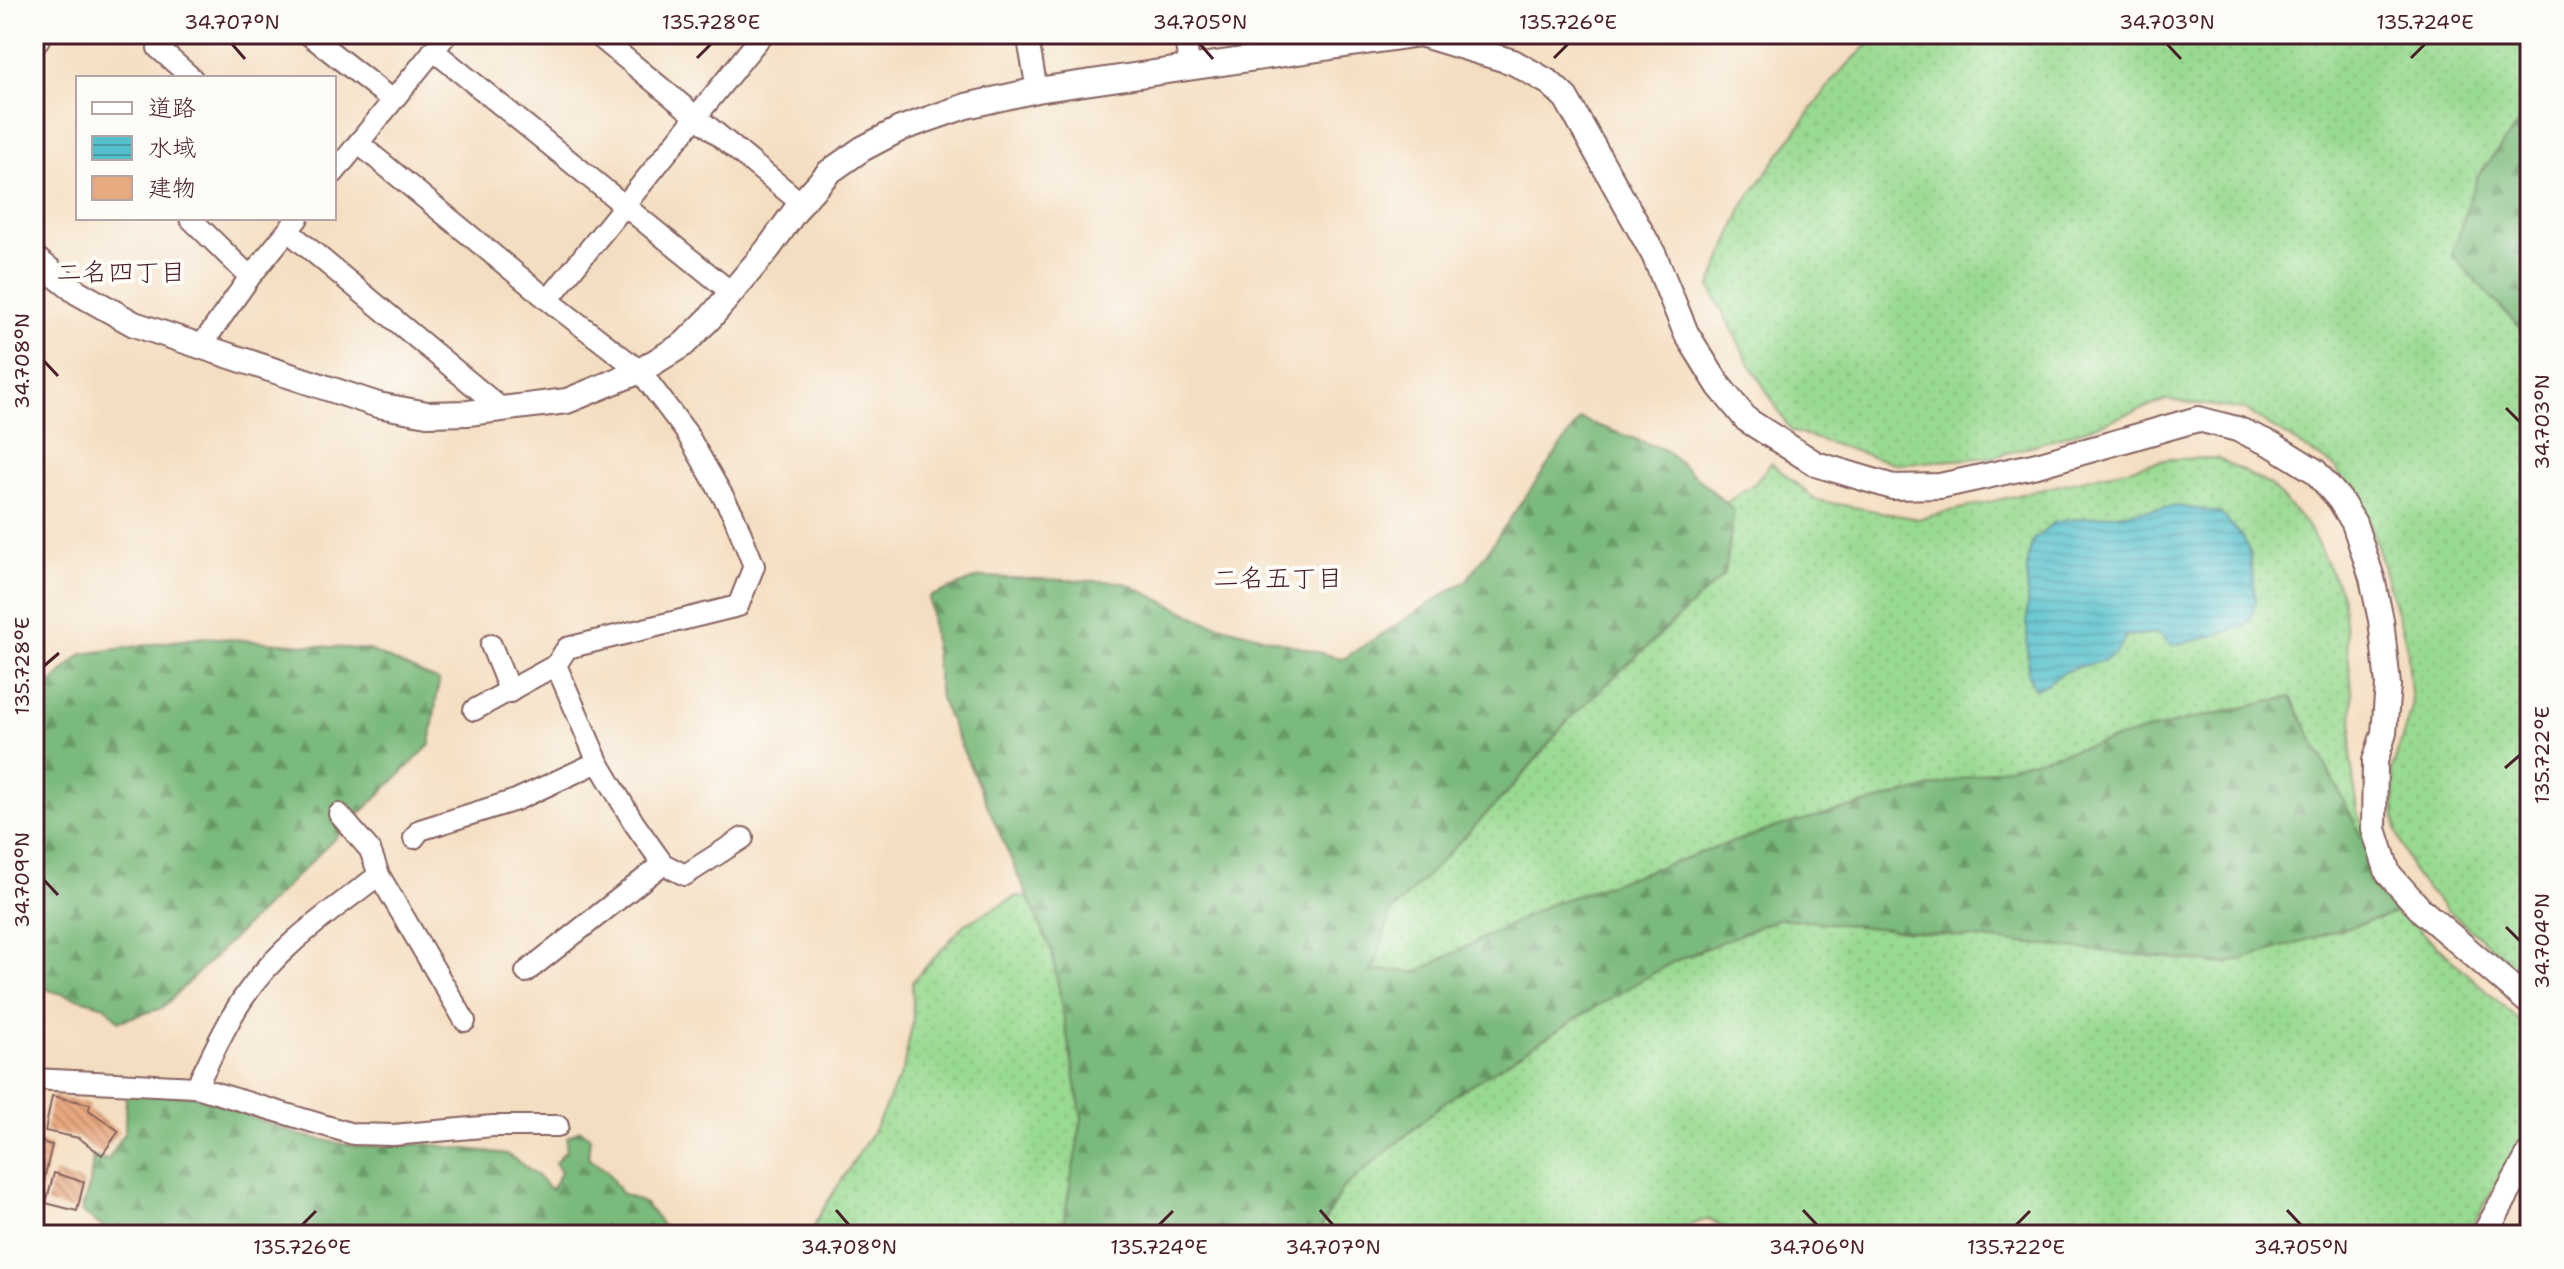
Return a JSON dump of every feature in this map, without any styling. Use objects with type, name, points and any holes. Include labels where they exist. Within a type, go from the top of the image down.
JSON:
[{"type":"street","points":[[34,47],[42,34]]},
{"type":"street","points":[[170,34],[158,48],[190,76]]},
{"type":"street","points":[[308,34],[392,100]]},
{"type":"street","points":[[336,170],[447,34]]},
{"type":"street","points":[[596,34],[801,203]]},
{"type":"street","points":[[548,300],[763,34]]},
{"type":"street","points":[[1027,34],[1037,90]]},
{"type":"street","points":[[1184,34],[1190,68]]},
{"type":"street","points":[[34,258],[77,292],[134,324],[378,405],[427,414],[503,410],[567,401],[640,371],[684,344],[732,293],[801,203],[829,172],[862,149],[900,129],[966,106],[1037,90],[1420,34],[1513,62],[1550,83],[1566,98],[1646,241],[1686,333],[1719,386],[1747,420],[1827,468],[1893,487],[1940,486],[2037,465],[2198,419],[2237,429],[2273,445],[2315,471],[2340,500],[2354,523],[2372,578],[2381,620],[2388,685],[2384,733],[2375,761],[2374,829],[2388,873],[2421,910],[2530,1003]]},
{"type":"street","points":[[433,50],[732,293]]},
{"type":"street","points":[[358,143],[548,300],[640,371],[686,432],[733,514],[754,566],[738,606],[567,648],[556,665],[474,710]]},
{"type":"street","points":[[192,220],[250,277]]},
{"type":"street","points":[[201,346],[250,277],[293,225],[503,410]]},
{"type":"street","points":[[491,645],[510,692]]},
{"type":"street","points":[[556,665],[598,762],[634,823],[663,864],[685,875],[743,838]]},
{"type":"street","points":[[414,838],[420,830],[516,800],[598,762]]},
{"type":"street","points":[[339,814],[370,850],[379,875],[465,1021]]},
{"type":"street","points":[[526,972],[663,864]]},
{"type":"street","points":[[196,1087],[242,1000],[261,975],[303,932],[379,875]]},
{"type":"street","points":[[34,1079],[196,1087],[353,1134],[393,1135],[493,1126],[558,1126]]},
{"type":"street","points":[[2484,1235],[2530,1153]]},
{"type":"green space","points":[[1879,34],[2530,34],[2530,979],[2446,909],[2414,875],[2396,830],[2392,770],[2412,706],[2407,645],[2371,526],[2335,467],[2245,410],[2166,400],[1994,457],[1896,464],[1791,431],[1748,361],[1710,287],[1744,204],[1835,77]]},
{"type":"green space","points":[[2530,108],[2530,339],[2452,255],[2477,177]]},
{"type":"green space","points":[[1580,419],[1665,450],[1734,510],[1725,574],[1569,719],[1517,782],[1390,914],[1374,970],[1417,972],[1548,905],[1780,826],[2192,719],[2291,697],[2400,912],[2226,964],[1780,918],[1673,962],[1449,1099],[1342,1189],[1317,1235],[1061,1235],[1082,1118],[1052,952],[940,698],[929,597],[980,577],[1123,582],[1204,621],[1343,659],[1467,580]]},
{"type":"green space","points":[[2217,458],[2270,485],[2309,527],[2342,594],[2353,700],[2351,761],[2358,812],[2400,912],[2514,1016],[2530,1035],[2530,1126],[2467,1235],[1738,1235],[1709,1219],[1679,1228],[1678,1235],[809,1235],[875,1128],[903,1070],[913,1020],[912,982],[965,924],[1017,896],[1066,903],[1701,520],[1755,483],[1771,463],[1816,500],[1918,519],[2169,459]]},
{"type":"green space","points":[[204,637],[369,650],[439,681],[430,745],[162,1008],[119,1021],[105,1006],[48,990],[34,964],[34,699],[82,654]]},
{"type":"green space","points":[[126,1093],[197,1096],[298,1135],[359,1147],[426,1144],[507,1154],[551,1190],[561,1172],[555,1163],[566,1150],[567,1137],[580,1130],[590,1137],[588,1158],[607,1171],[621,1193],[645,1204],[670,1235],[98,1235],[103,1227],[81,1212],[90,1183],[93,1157],[108,1160],[125,1131]]},
{"type":"water","points":[[2178,506],[2220,513],[2243,537],[2249,551],[2256,600],[2248,625],[2171,645],[2159,633],[2126,636],[2107,659],[2063,673],[2035,689],[2028,674],[2027,625],[2027,561],[2033,540],[2054,522]]},
{"type":"building","points":[[52,1096],[90,1104],[89,1110],[119,1131],[102,1155],[79,1138],[45,1131]]},
{"type":"building","points":[[34,1140],[52,1145],[41,1192],[34,1192]]},
{"type":"building","points":[[54,1173],[84,1182],[77,1211],[46,1203]]},
{"type":"district","name":"二名四丁目","points":[[121,272]]},
{"type":"district","name":"二名五丁目","points":[[1278,578]]}]
